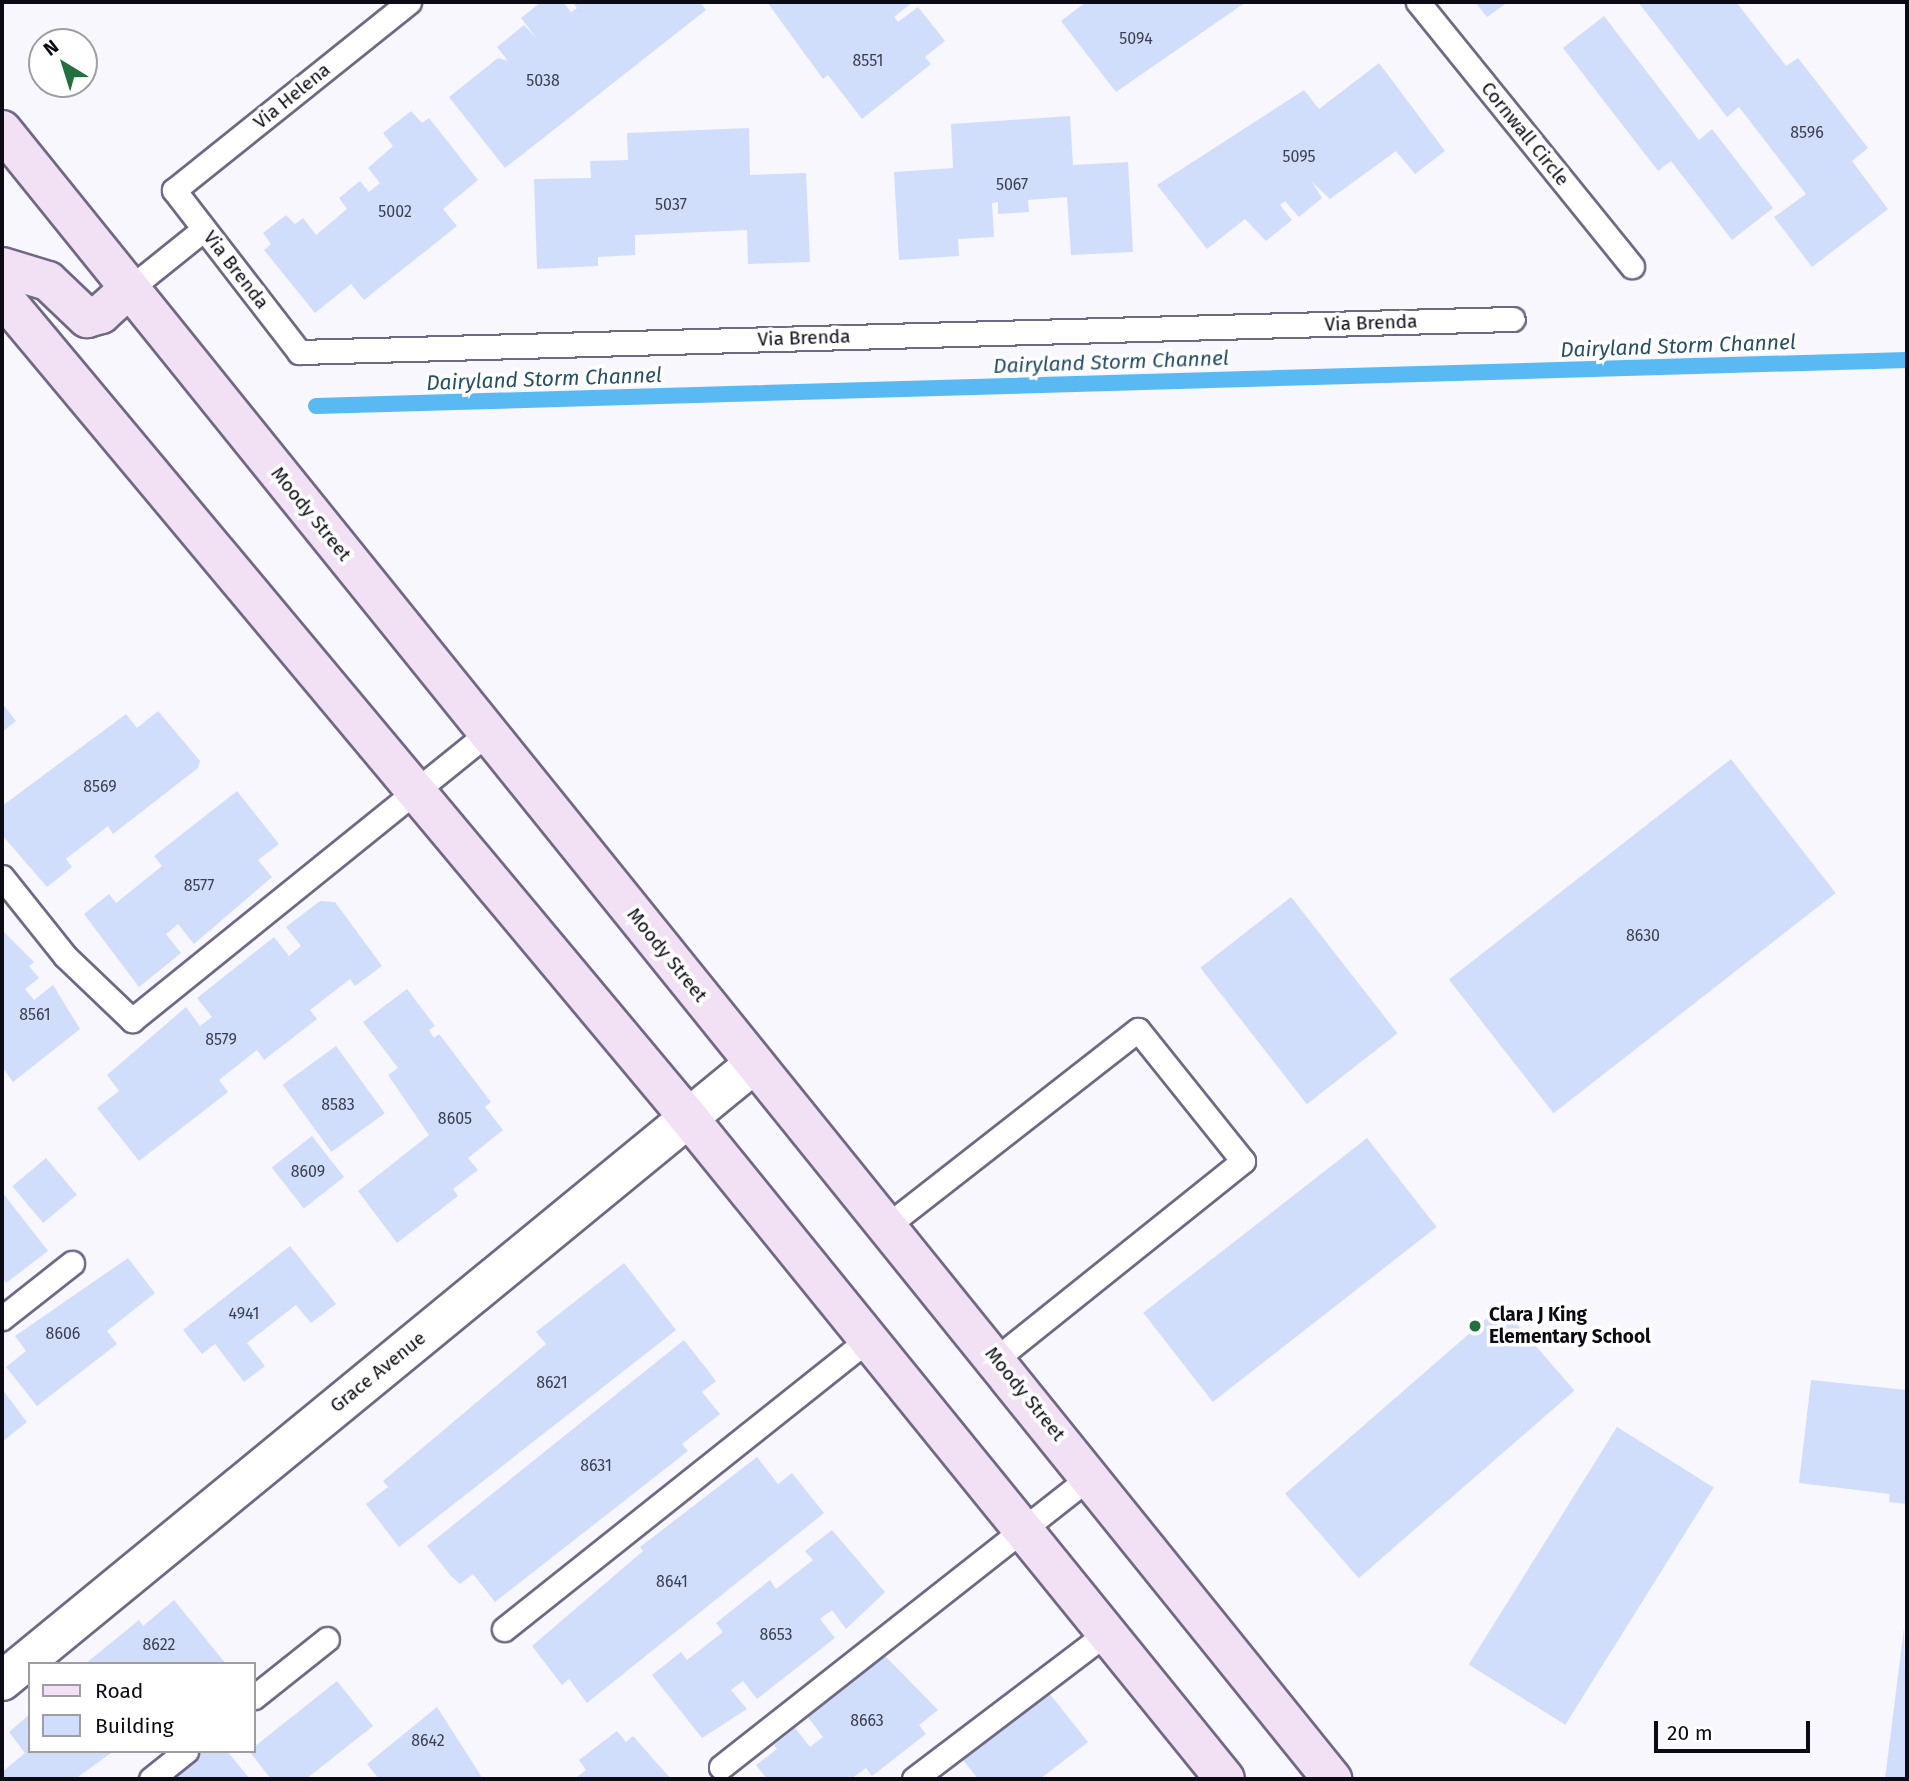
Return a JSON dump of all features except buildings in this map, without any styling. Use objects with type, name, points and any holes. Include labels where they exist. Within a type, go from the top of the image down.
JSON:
[{"type":"main road","name":"Moody Street","points":[[2,130],[128,290],[489,732],[754,1064],[1091,1476],[1332,1779]]},
{"type":"main road","points":[[128,290],[101,314],[87,318],[48,281],[3,292],[415,793],[688,1117],[1225,1779]]},
{"type":"street","name":"Grace Avenue","points":[[2,1681],[754,1064]]},
{"type":"lane","name":"Via Helena","points":[[174,190],[409,2]]},
{"type":"lane","name":"Cornwall Circle","points":[[1418,2],[1632,266]]},
{"type":"lane","name":"Via Brenda","points":[[174,190],[299,352],[1513,319]]},
{"type":"lane","points":[[128,290],[204,229]]},
{"type":"lane","points":[[2,877],[65,956],[132,1020],[489,732]]},
{"type":"lane","points":[[888,1225],[1138,1030],[1243,1161],[996,1359]]},
{"type":"lane","points":[[2,1318],[72,1263]]},
{"type":"lane","points":[[504,1629],[869,1339]]},
{"type":"lane","points":[[721,1767],[1091,1476]]},
{"type":"lane","points":[[914,1779],[1108,1632]]},
{"type":"lane","points":[[256,1695],[327,1639]]},
{"type":"lane","points":[[151,1779],[184,1753]]},
{"type":"waterway","name":"Dairyland Storm Channel","points":[[316,406],[1907,360]]},
{"type":"place","name":"Clara J King Elementary School","points":[[1475,1326]]}]
